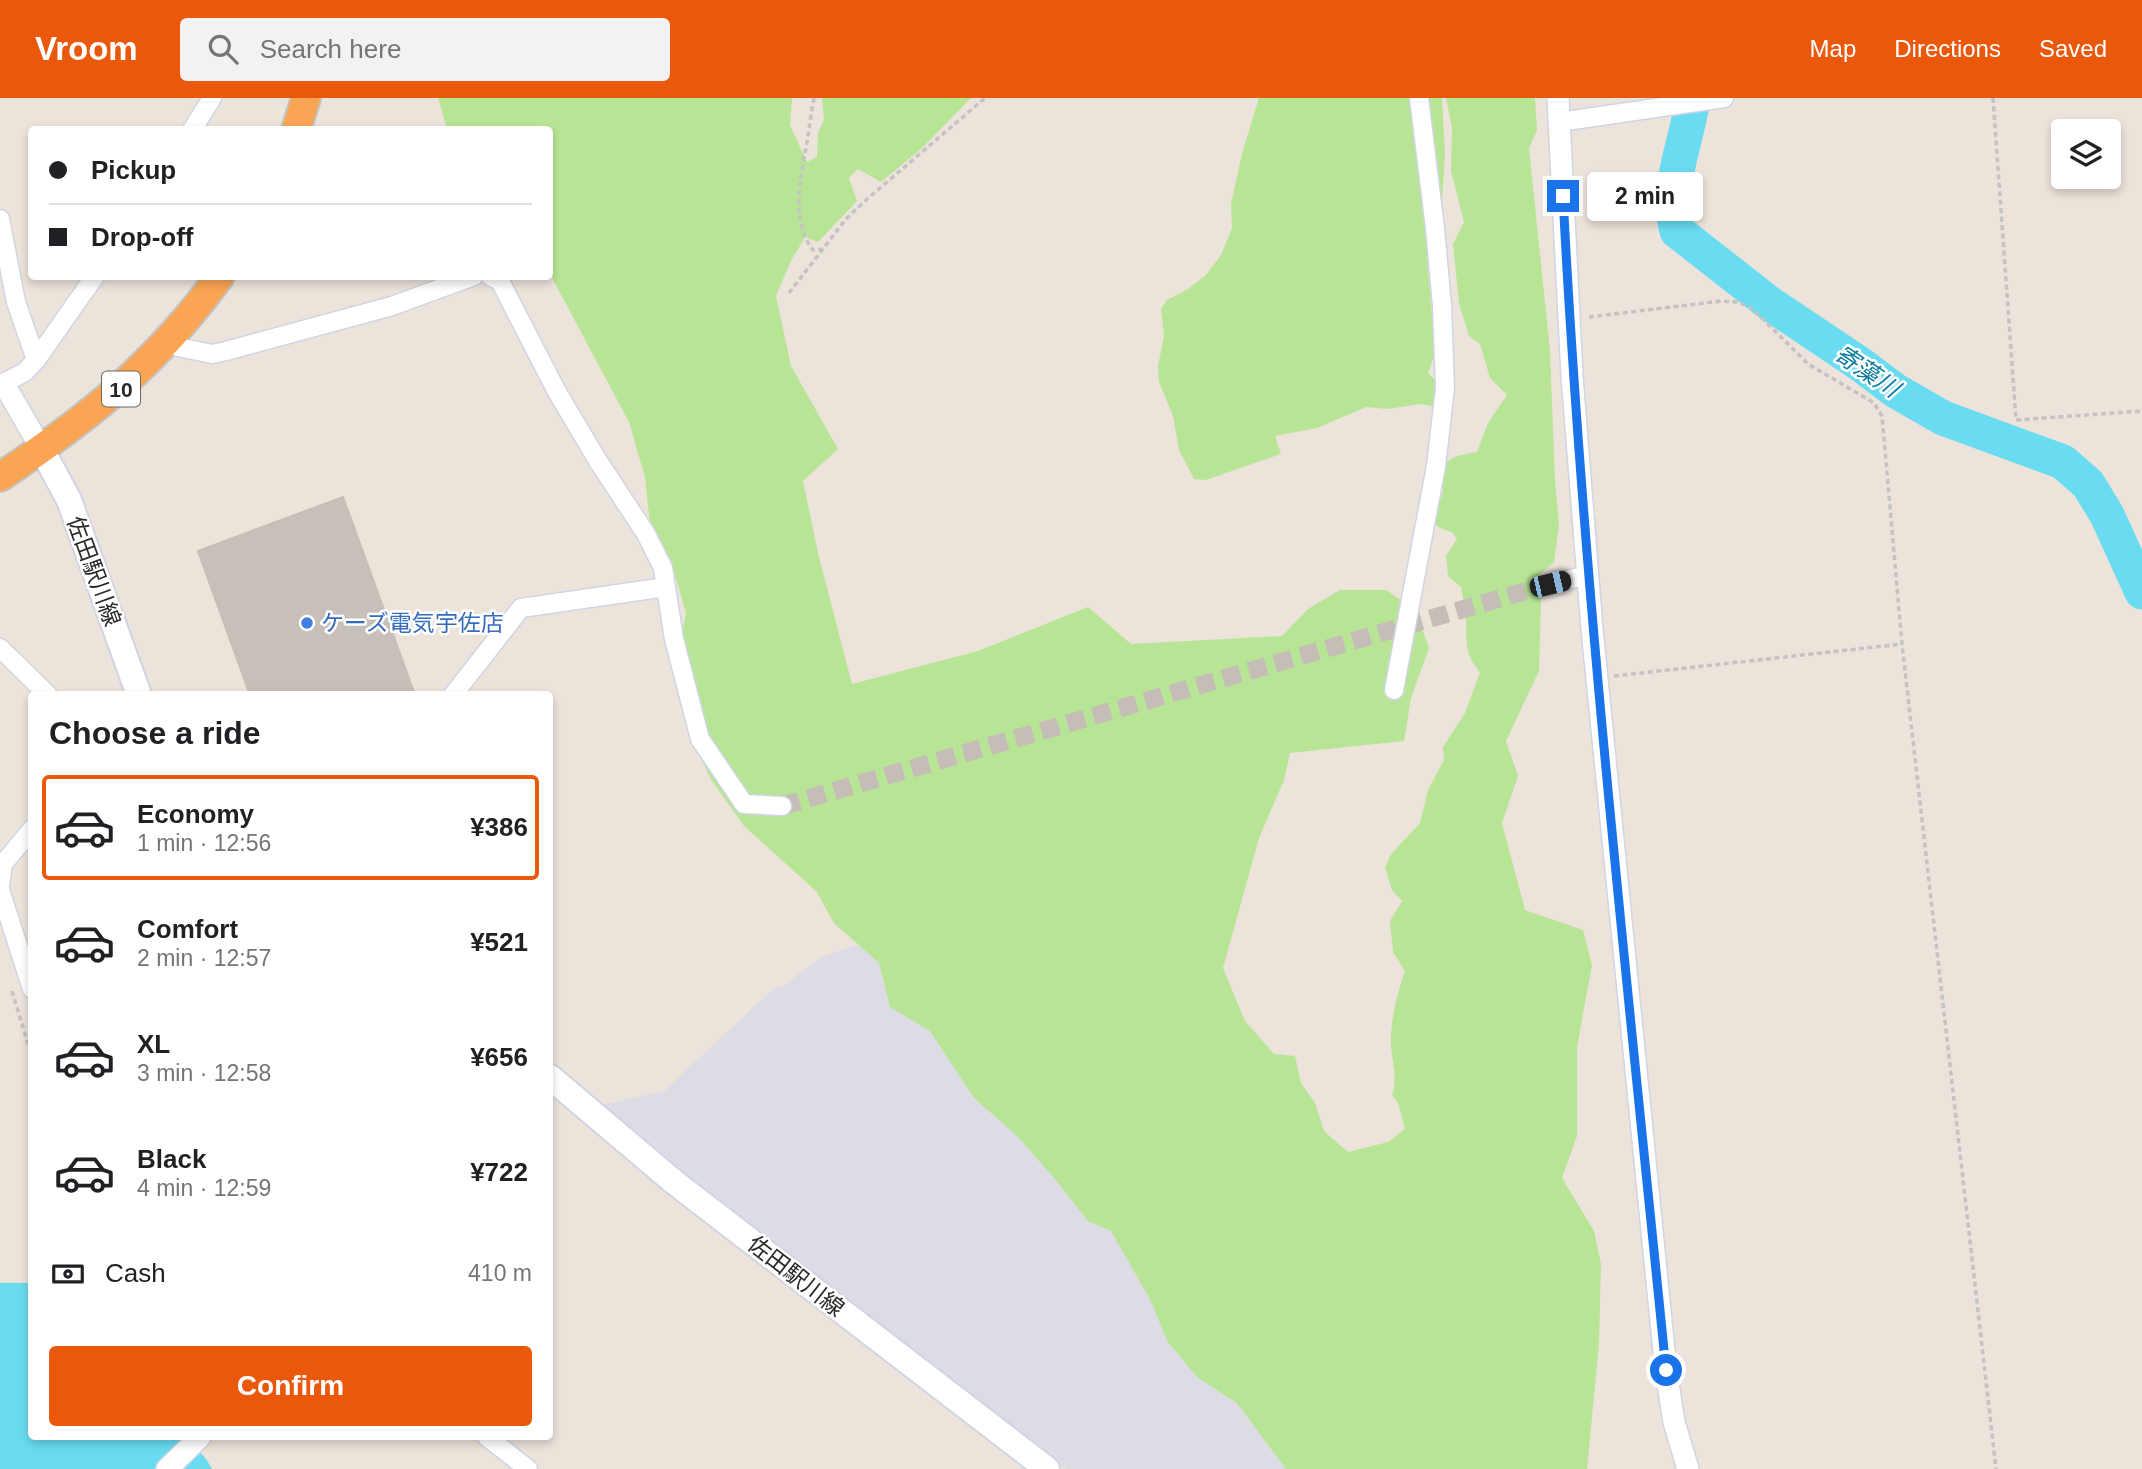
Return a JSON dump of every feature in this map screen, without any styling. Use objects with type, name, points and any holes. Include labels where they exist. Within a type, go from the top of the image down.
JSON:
[{"type":"highway","points":[[297,126],[306,98]]},
{"type":"highway","name":"10","points":[[0,477],[42,450],[115,394],[164,344],[217,280]]},
{"type":"main road","name":"佐田駅川線","points":[[42,450],[69,500],[138,691]]},
{"type":"main road","name":"佐田駅川線","points":[[553,1080],[674,1182],[1047,1469]]},
{"type":"street","points":[[194,126],[212,98]]},
{"type":"street","points":[[1394,690],[1434,480],[1445,388],[1442,305],[1419,98]]},
{"type":"street","points":[[1558,98],[1570,319],[1597,678],[1666,1370],[1674,1422],[1688,1469]]},
{"type":"street","points":[[1559,122],[1724,98]]},
{"type":"street","points":[[0,219],[16,302],[36,360]]},
{"type":"street","points":[[42,450],[2,384],[25,372],[36,360],[92,280]]},
{"type":"street","points":[[164,344],[212,354],[392,306],[463,280]]},
{"type":"street","points":[[498,280],[556,390],[646,534],[663,568],[674,639],[700,739],[744,804],[782,806]]},
{"type":"street","points":[[1550,584],[1588,575]]},
{"type":"street","points":[[456,691],[521,608],[666,587]]},
{"type":"street","points":[[0,648],[44,691]]},
{"type":"street","points":[[28,834],[3,864],[0,888],[28,976]]},
{"type":"street","points":[[167,1469],[197,1440]]},
{"type":"street","points":[[491,1440],[528,1469]]},
{"type":"path","points":[[814,98],[799,180],[800,216],[805,241],[813,250],[824,249]]},
{"type":"path","points":[[789,293],[846,219],[985,98]]},
{"type":"path","points":[[1993,98],[2016,420],[2142,411]]},
{"type":"path","points":[[1570,319],[1721,301],[1738,302],[1754,309],[1808,364],[1874,403],[1882,416],[1902,644],[1996,1469]]},
{"type":"path","points":[[1597,678],[1902,644]]},
{"type":"path","points":[[8,979],[28,1044]]},
{"type":"shaded area","points":[[861,943],[1021,1125],[1175,1291],[1299,1469],[1066,1469],[845,1297],[739,1219],[597,1106],[664,1091],[774,988],[785,985],[821,957]]},
{"type":"green space","points":[[438,98],[792,98],[790,125],[807,162],[817,157],[818,133],[824,120],[822,98],[971,98],[922,148],[881,182],[858,169],[849,178],[857,201],[818,242],[805,237],[776,296],[791,366],[838,449],[803,481],[819,557],[852,684],[978,651],[1088,607],[1131,644],[1282,636],[1308,609],[1340,590],[1386,590],[1415,610],[1429,648],[1411,698],[1404,741],[1290,753],[1284,780],[1259,838],[1223,968],[1245,1021],[1274,1054],[1295,1056],[1301,1083],[1315,1103],[1324,1131],[1348,1152],[1388,1142],[1405,1129],[1398,1103],[1392,1095],[1395,1077],[1391,1046],[1395,1008],[1405,971],[1393,952],[1390,921],[1402,901],[1392,890],[1385,868],[1391,854],[1420,823],[1428,790],[1444,760],[1443,747],[1465,713],[1480,672],[1467,648],[1466,616],[1461,587],[1448,576],[1446,556],[1457,539],[1452,532],[1436,525],[1434,515],[1442,496],[1442,470],[1446,463],[1460,455],[1477,452],[1488,423],[1507,395],[1490,378],[1480,344],[1469,336],[1459,303],[1453,244],[1464,222],[1451,171],[1452,128],[1446,98],[1535,98],[1537,130],[1529,148],[1550,351],[1559,524],[1554,562],[1538,576],[1541,599],[1539,671],[1506,741],[1518,776],[1502,823],[1525,910],[1583,930],[1592,965],[1577,1047],[1577,1136],[1562,1178],[1594,1231],[1601,1264],[1599,1344],[1587,1469],[1286,1469],[1237,1403],[1198,1378],[1167,1341],[1151,1301],[1111,1231],[1088,1221],[1017,1136],[974,1098],[930,1031],[890,1007],[879,963],[834,923],[816,891],[744,826],[712,781],[688,733],[674,676],[686,613],[676,578],[650,525],[645,477],[629,422],[553,280],[553,126],[446,126]]},
{"type":"green space","points":[[1259,98],[1442,98],[1445,155],[1441,216],[1427,256],[1435,353],[1428,373],[1450,395],[1444,408],[1420,404],[1388,409],[1366,407],[1317,428],[1275,436],[1281,454],[1206,480],[1194,479],[1179,450],[1173,416],[1159,382],[1158,366],[1164,336],[1161,309],[1167,300],[1205,276],[1221,255],[1232,228],[1231,203]]},
{"type":"water","points":[[0,1283],[28,1283],[28,1440],[190,1440],[212,1469],[0,1469]]},
{"type":"building","name":"ケーズ電気宇佐店","points":[[343,497],[414,691],[249,691],[198,551]]},
{"type":"waterway","name":"寄藻川","points":[[1693,98],[1675,181],[1674,214],[1677,231],[1769,303],[1896,391],[1943,418],[2063,462],[2088,484],[2107,515],[2142,592]]},
{"type":"tunnel","points":[[782,806],[1550,584]]},
{"type":"place","name":"ケーズ電気宇佐店","points":[[307,623]]},
{"type":"route","points":[[1563,196],[1572,376],[1592,629],[1666,1370]]}]
